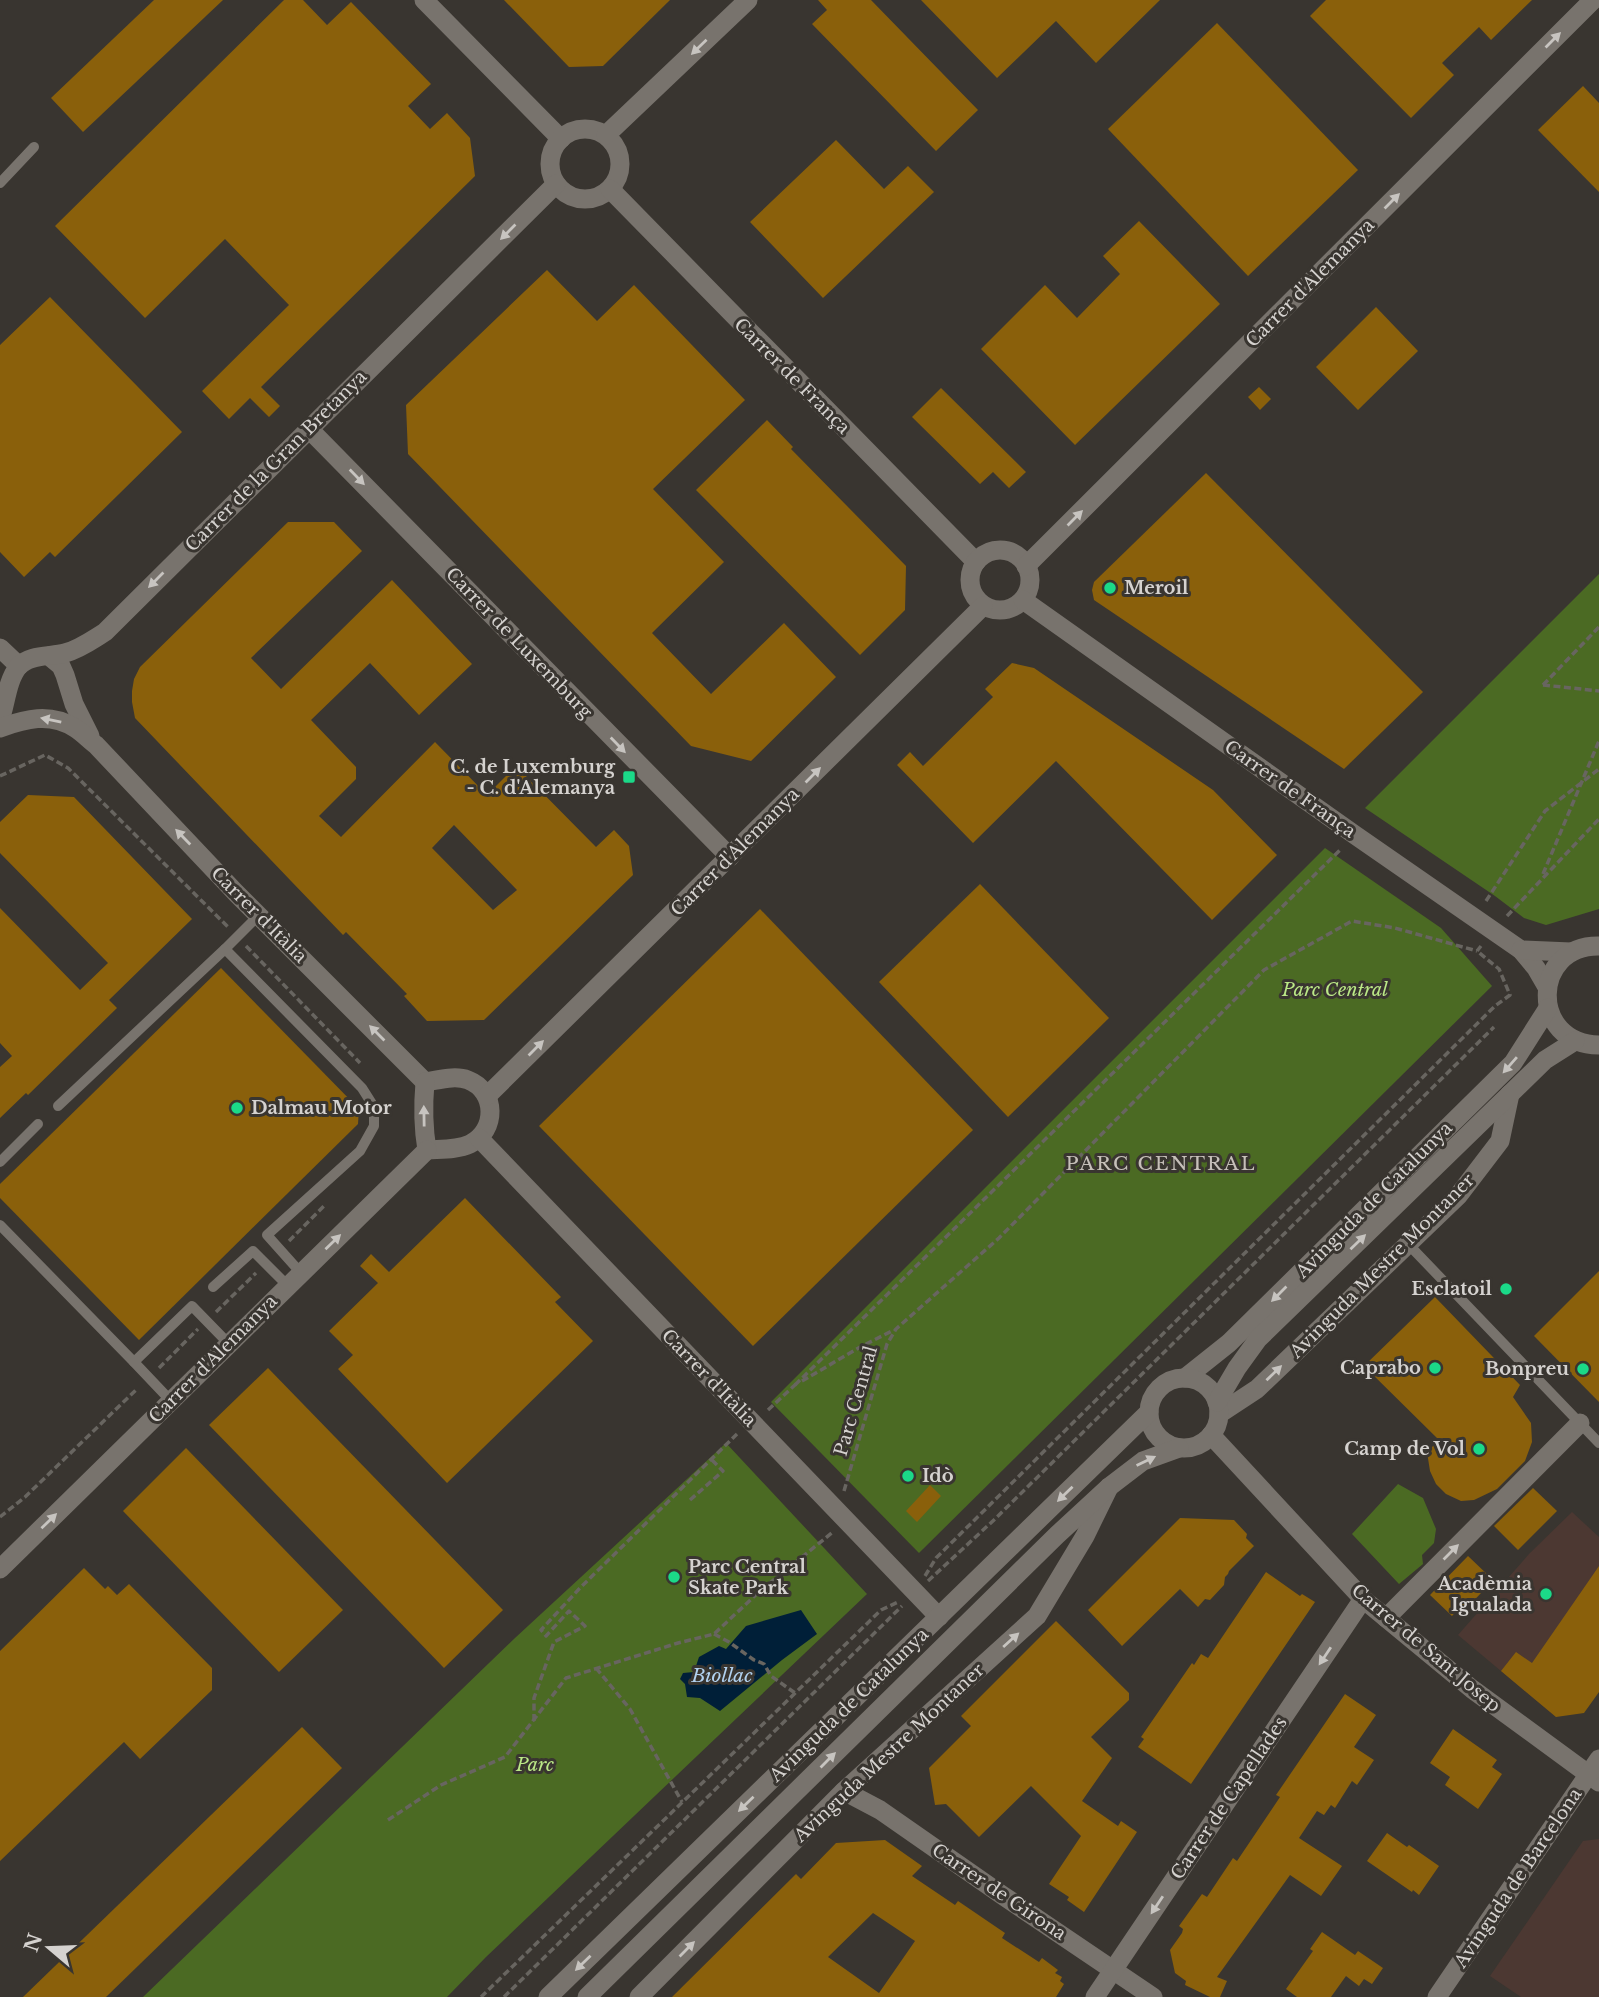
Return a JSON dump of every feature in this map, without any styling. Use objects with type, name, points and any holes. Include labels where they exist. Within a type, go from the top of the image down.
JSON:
[{"type":"street","points":[[424,0],[561,139]]},
{"type":"street","points":[[606,135],[748,0]]},
{"type":"street","name":"Carrer d'Alemanya","points":[[1026,566],[1593,0]]},
{"type":"street","points":[[583,129],[606,135],[615,146],[620,159],[619,173],[610,190],[597,197],[582,199],[568,194],[556,184],[552,175],[553,151],[561,139],[573,131],[583,129]]},
{"type":"street","name":"Carrer de la Gran Bretanya","points":[[19,666],[31,659],[63,654],[82,647],[105,632],[556,184]]},
{"type":"street","name":"Carrer de França","points":[[610,190],[976,562]]},
{"type":"street","name":"Carrer de Luxemburg","points":[[309,429],[730,857]]},
{"type":"street","points":[[1002,550],[1019,556],[1026,566],[1030,586],[1023,600],[1015,607],[1004,611],[993,610],[983,606],[974,597],[970,586],[970,573],[976,562],[985,554],[1002,550]]},
{"type":"street","name":"Carrer de França","points":[[1023,600],[1494,930],[1521,950],[1547,986]]},
{"type":"street","name":"Carrer d'Alemanya","points":[[487,1096],[983,606]]},
{"type":"street","points":[[0,648],[19,666],[10,680],[0,720]]},
{"type":"street","name":"Carrer d'Itàlia","points":[[49,656],[61,666],[74,704],[96,745]]},
{"type":"street","name":"Carrer d'Itàlia","points":[[0,728],[22,720],[45,718],[74,727],[96,745],[259,915],[425,1082]]},
{"type":"street","points":[[1599,946],[1581,948],[1571,953],[1553,969],[1547,986],[1548,1009],[1558,1028],[1576,1041],[1599,1045]]},
{"type":"street","points":[[1521,950],[1571,953]]},
{"type":"street","name":"Avinguda de Catalunya","points":[[1185,1378],[1229,1343],[1513,1063],[1548,1009]]},
{"type":"street","name":"Avinguda de Catalunya","points":[[1218,1408],[1237,1368],[1258,1339],[1545,1060],[1576,1041]]},
{"type":"street","points":[[462,1079],[472,1082],[487,1096],[490,1118],[479,1138],[462,1146],[427,1150],[424,1134],[425,1082],[462,1079]]},
{"type":"street","name":"Avinguda Mestre Montaner","points":[[1218,1408],[1257,1389],[1458,1196],[1500,1140],[1510,1094]]},
{"type":"street","name":"Carrer d'Itàlia","points":[[479,1138],[746,1429],[842,1517],[939,1617]]},
{"type":"street","name":"Carrer d'Alemanya","points":[[0,1569],[427,1150]]},
{"type":"street","points":[[1185,1378],[1205,1385],[1213,1393],[1218,1408],[1217,1425],[1211,1435],[1202,1443],[1191,1447],[1169,1445],[1161,1439],[1150,1422],[1151,1403],[1160,1388],[1168,1382],[1185,1378]]},
{"type":"street","name":"Avinguda de Catalunya","points":[[548,1997],[1149,1412]]},
{"type":"street","points":[[1386,1618],[1580,1423]]},
{"type":"street","name":"Carrer de Sant Josep","points":[[1211,1435],[1363,1599],[1472,1689],[1595,1772]]},
{"type":"street","name":"Avinguda de Catalunya","points":[[587,1997],[1057,1535],[1109,1487],[1143,1461],[1179,1448]]},
{"type":"street","name":"Avinguda Mestre Montaner","points":[[639,1997],[844,1791],[1037,1616],[1086,1536],[1109,1487]]},
{"type":"street","name":"Carrer de Capellades","points":[[1094,1997],[1363,1599]]},
{"type":"street","name":"Avinguda de Barcelona","points":[[1437,1997],[1595,1772]]},
{"type":"street","name":"Carrer de Girona","points":[[844,1791],[880,1810],[1153,1997]]},
{"type":"lane","points":[[0,183],[34,147]]},
{"type":"lane","points":[[58,1106],[259,915]]},
{"type":"lane","points":[[225,949],[362,1088],[374,1107],[374,1126],[360,1151],[267,1235],[280,1250],[294,1280]]},
{"type":"lane","points":[[0,1162],[38,1124]]},
{"type":"lane","points":[[0,1225],[171,1401]]},
{"type":"lane","points":[[1408,1244],[1599,1443]]},
{"type":"lane","points":[[213,1287],[253,1251],[265,1264],[294,1280]]},
{"type":"lane","points":[[134,1362],[192,1306],[229,1344]]},
{"type":"path","points":[[1599,627],[1543,685],[1599,691]]},
{"type":"path","points":[[1541,879],[1599,741]]},
{"type":"path","points":[[0,776],[45,755],[68,768],[361,1063]]},
{"type":"path","points":[[1474,917],[1494,891],[1545,811],[1599,769]]},
{"type":"path","points":[[481,1997],[881,1610],[915,1593],[936,1558],[1495,1006],[1510,995],[1499,969],[1477,951],[1599,819]]},
{"type":"path","points":[[534,1721],[534,1698],[554,1642],[585,1626],[569,1611],[546,1636],[541,1630],[580,1588],[712,1460],[796,1385],[1355,835]]},
{"type":"path","name":"Parc Central","points":[[842,1517],[887,1344],[896,1329],[999,1238],[1264,970],[1352,921],[1395,928],[1477,951]]},
{"type":"path","points":[[505,1997],[1494,1027]]},
{"type":"path","points":[[280,1250],[335,1196]]},
{"type":"path","points":[[0,1517],[25,1497],[265,1264]]},
{"type":"path","points":[[796,1385],[896,1329]]},
{"type":"path","points":[[690,1500],[723,1471],[712,1460]]},
{"type":"path","points":[[388,1820],[441,1785],[505,1757],[566,1678],[714,1634],[842,1517]]},
{"type":"path","points":[[714,1634],[764,1664],[771,1676],[795,1693]]},
{"type":"path","points":[[596,1668],[629,1709],[682,1802]]},
{"type":"shaded area","name":"Acadèmia Igualada","points":[[1572,1512],[1599,1537],[1599,1692],[1556,1717],[1458,1635],[1529,1554]]},
{"type":"shaded area","points":[[1599,1839],[1599,1997],[1521,1997],[1490,1976],[1583,1841]]},
{"type":"green space","points":[[1599,574],[1599,909],[1546,925],[1524,918],[1365,808]]},
{"type":"green space","name":"Parc Central","points":[[1325,848],[1441,928],[1492,986],[919,1553],[771,1402]]},
{"type":"green space","name":"Parc","points":[[726,1443],[867,1594],[447,1997],[143,1997],[515,1638]]},
{"type":"green space","points":[[1398,1484],[1423,1498],[1436,1529],[1434,1543],[1422,1555],[1423,1564],[1399,1584],[1352,1534]]},
{"type":"water","name":"Biollac","points":[[801,1610],[817,1634],[720,1711],[700,1698],[687,1697],[685,1684],[680,1679],[683,1673],[694,1672],[699,1657],[719,1646],[726,1649],[746,1626]]},
{"type":"building","points":[[154,0],[223,0],[83,132],[51,98]]},
{"type":"building","points":[[284,0],[303,0],[327,25],[351,2],[431,84],[408,106],[430,129],[447,113],[470,138],[475,176],[261,387],[280,406],[269,417],[250,398],[229,419],[202,391],[289,305],[225,239],[145,318],[55,226]]},
{"type":"building","points":[[504,0],[670,0],[603,66],[569,67]]},
{"type":"building","points":[[818,0],[871,0],[978,110],[936,151],[812,24],[827,10]]},
{"type":"building","points":[[921,0],[1160,0],[1096,63],[1056,21],[997,78]]},
{"type":"building","points":[[1326,0],[1532,0],[1491,40],[1479,27],[1442,63],[1454,75],[1411,118],[1310,16]]},
{"type":"building","points":[[1217,23],[1358,170],[1248,276],[1108,129]]},
{"type":"building","points":[[1583,86],[1599,103],[1599,192],[1538,130]]},
{"type":"building","points":[[836,140],[884,189],[908,166],[934,192],[823,298],[750,222]]},
{"type":"building","points":[[1139,221],[1220,304],[1075,445],[981,349],[1045,285],[1077,318],[1120,274],[1103,256]]},
{"type":"building","points":[[547,270],[597,321],[634,285],[745,400],[653,489],[724,562],[652,633],[711,694],[784,623],[836,677],[751,761],[691,746],[408,454],[406,405]]},
{"type":"building","points":[[50,297],[182,432],[55,557],[50,552],[24,577],[0,552],[0,345]]},
{"type":"building","points":[[1376,307],[1418,351],[1358,410],[1316,367]]},
{"type":"building","points":[[1259,387],[1271,399],[1260,410],[1248,397]]},
{"type":"building","points":[[941,388],[1026,472],[1009,488],[993,472],[980,484],[912,417]]},
{"type":"building","points":[[767,420],[793,447],[791,449],[906,566],[905,610],[860,655],[696,490]]},
{"type":"building","points":[[1206,473],[1423,692],[1344,769],[1094,600],[1094,582]]},
{"type":"building","points":[[288,522],[334,522],[362,551],[251,658],[281,689],[392,580],[472,664],[419,715],[370,663],[311,720],[356,767],[356,779],[319,816],[341,837],[435,742],[487,795],[516,766],[596,847],[614,830],[629,846],[633,875],[484,1020],[427,1021],[404,996],[407,994],[346,932],[343,935],[135,718],[132,691],[140,667]],"holes":[[[454,825],[517,890],[493,910],[432,848]]]},
{"type":"building","points":[[1012,663],[1034,668],[1213,790],[1277,855],[1212,920],[1056,761],[973,843],[897,765],[910,752],[923,766],[993,697],[985,689]]},
{"type":"building","points":[[28,795],[74,797],[192,919],[109,1000],[117,1008],[28,1095],[26,1093],[0,1118],[0,1067],[12,1056],[0,1043],[0,908],[80,990],[108,963],[0,853],[0,822]]},
{"type":"building","points":[[980,884],[1109,1018],[1008,1117],[879,982]]},
{"type":"building","points":[[760,909],[973,1130],[753,1346],[539,1126]]},
{"type":"building","points":[[221,968],[359,1109],[358,1124],[139,1340],[0,1198],[0,1184]]},
{"type":"building","points":[[465,1198],[561,1297],[555,1302],[593,1341],[447,1483],[338,1369],[353,1355],[329,1331],[378,1283],[360,1266],[371,1254],[389,1272]]},
{"type":"building","name":"Bonpreu","points":[[1599,1271],[1599,1402],[1534,1336]]},
{"type":"building","points":[[1435,1297],[1520,1385],[1513,1397],[1531,1423],[1532,1442],[1525,1461],[1497,1489],[1474,1500],[1461,1501],[1446,1494],[1436,1484],[1430,1471],[1427,1452],[1439,1440],[1364,1366]]},
{"type":"building","points":[[268,1368],[503,1610],[444,1668],[209,1425]]},
{"type":"building","points":[[186,1448],[343,1610],[279,1672],[123,1511]]},
{"type":"building","points":[[930,1485],[941,1496],[917,1522],[906,1511]]},
{"type":"building","points":[[1533,1488],[1557,1511],[1518,1550],[1494,1526]]},
{"type":"building","points":[[1180,1518],[1234,1520],[1254,1546],[1229,1571],[1224,1585],[1210,1600],[1205,1599],[1198,1607],[1180,1589],[1122,1646],[1088,1610]]},
{"type":"building","points":[[1468,1556],[1490,1577],[1478,1590],[1481,1593],[1464,1611],[1460,1607],[1452,1616],[1430,1595]]},
{"type":"building","points":[[1599,1566],[1599,1692],[1584,1713],[1556,1717],[1501,1671],[1516,1652],[1532,1663]]},
{"type":"building","points":[[84,1568],[105,1589],[108,1586],[117,1595],[129,1584],[212,1668],[212,1690],[140,1759],[124,1742],[0,1861],[0,1651]]},
{"type":"building","points":[[1266,1572],[1300,1596],[1302,1594],[1315,1602],[1191,1784],[1138,1747],[1144,1739],[1141,1737],[1192,1663],[1194,1665],[1201,1654],[1208,1658]]},
{"type":"building","points":[[1056,1621],[1129,1693],[1129,1700],[1091,1737],[1112,1758],[1082,1801],[1118,1826],[1121,1821],[1137,1832],[1084,1912],[1067,1900],[1069,1897],[1049,1884],[1081,1836],[1031,1786],[979,1837],[946,1804],[935,1805],[929,1768],[971,1726],[961,1716]]},
{"type":"building","points":[[1345,1694],[1376,1715],[1354,1747],[1374,1760],[1357,1785],[1352,1781],[1335,1808],[1331,1805],[1324,1815],[1317,1811],[1299,1838],[1342,1866],[1321,1896],[1290,1875],[1217,1977],[1227,1981],[1220,1997],[1210,1997],[1185,1985],[1186,1981],[1175,1973],[1170,1950],[1182,1933],[1183,1929],[1179,1926],[1202,1894],[1207,1897],[1233,1858],[1237,1861],[1280,1797],[1276,1795]]},
{"type":"building","points":[[302,1727],[342,1768],[106,1997],[23,1997]]},
{"type":"building","points":[[1453,1729],[1497,1760],[1492,1767],[1502,1774],[1478,1809],[1445,1785],[1450,1777],[1430,1763]]},
{"type":"building","points":[[1387,1833],[1439,1866],[1419,1895],[1367,1861]]},
{"type":"building","points":[[885,1840],[922,1866],[912,1876],[955,1905],[958,1901],[1005,1933],[1002,1938],[1039,1962],[1042,1958],[1058,1970],[1055,1973],[1062,1977],[1060,1981],[1064,1984],[1056,1997],[672,1997],[796,1874],[801,1879],[836,1843]],"holes":[[[873,1913],[915,1941],[879,1993],[828,1957]]]},
{"type":"building","points":[[1322,1932],[1355,1955],[1358,1951],[1383,1968],[1372,1984],[1364,1979],[1359,1986],[1346,1976],[1331,1997],[1297,1997],[1286,1989],[1313,1951],[1310,1949]]},
{"type":"place","name":"Meroil","points":[[1110,588]]},
{"type":"place","name":"C. de Luxemburg - C. d'Alemanya","points":[[629,777]]},
{"type":"place","name":"Dalmau Motor","points":[[237,1108]]},
{"type":"place","name":"Esclatoil","points":[[1506,1289]]},
{"type":"place","name":"Caprabo","points":[[1435,1368]]},
{"type":"place","name":"Bonpreu","points":[[1583,1369]]},
{"type":"place","name":"Camp de Vol","points":[[1479,1449]]},
{"type":"place","name":"Idò","points":[[908,1476]]},
{"type":"place","name":"Parc Central Skate Park","points":[[674,1577]]},
{"type":"place","name":"Acadèmia Igualada","points":[[1546,1594]]},
{"type":"district","name":"PARC CENTRAL","points":[[1161,1163]]}]
